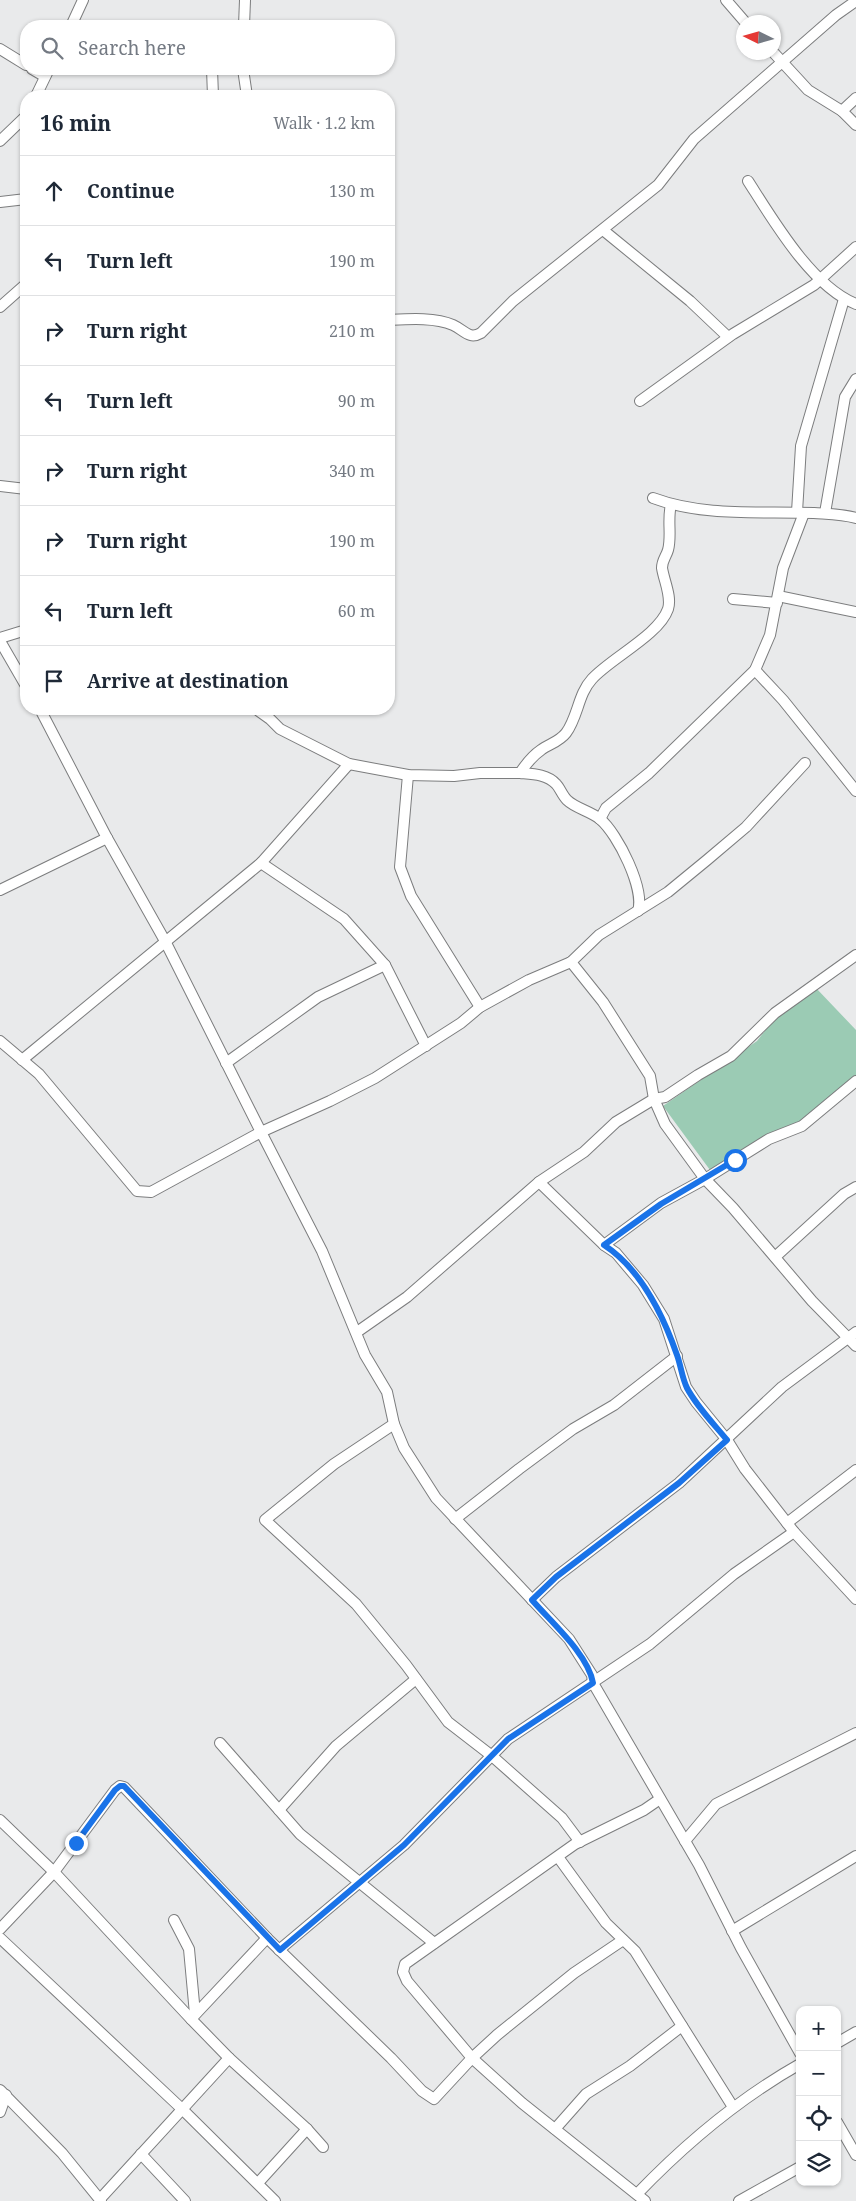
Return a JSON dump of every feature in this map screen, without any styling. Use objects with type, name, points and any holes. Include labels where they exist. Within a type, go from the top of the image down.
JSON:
[{"type":"street","points":[[74,20],[83,0]]},
{"type":"street","points":[[244,20],[245,0]]},
{"type":"street","points":[[726,0],[739,15]]},
{"type":"street","points":[[395,320],[441,322],[452,325],[467,335],[477,335],[513,301],[658,185],[694,139],[836,15],[856,1]]},
{"type":"street","points":[[0,49],[20,61]]},
{"type":"street","points":[[780,60],[812,94],[842,111],[856,125]]},
{"type":"street","points":[[39,90],[46,75]]},
{"type":"street","points":[[212,75],[213,90]]},
{"type":"street","points":[[244,75],[246,90]]},
{"type":"street","points":[[842,111],[856,98]]},
{"type":"street","points":[[0,141],[20,122]]},
{"type":"street","points":[[748,181],[777,227],[820,280],[844,299],[856,304]]},
{"type":"street","points":[[0,202],[20,200]]},
{"type":"street","points":[[603,230],[690,301],[728,337]]},
{"type":"street","points":[[640,401],[728,337],[814,286],[856,247]]},
{"type":"street","points":[[0,307],[20,289]]},
{"type":"street","points":[[600,819],[606,808],[649,773],[755,670],[770,635],[788,552],[801,513],[801,446],[844,299]]},
{"type":"street","points":[[825,513],[845,397],[856,379]]},
{"type":"street","points":[[0,486],[20,489]]},
{"type":"street","points":[[653,498],[671,505],[732,512],[825,513],[856,518]]},
{"type":"street","points":[[520,773],[529,760],[559,740],[566,732],[591,679],[611,661],[647,635],[668,609],[668,596],[662,566],[668,550],[668,516],[671,505]]},
{"type":"street","points":[[734,599],[778,600],[856,612]]},
{"type":"street","points":[[0,638],[20,632]]},
{"type":"street","points":[[0,641],[20,676]]},
{"type":"street","points":[[755,670],[783,700],[856,792]]},
{"type":"street","points":[[43,715],[107,838],[165,941],[322,1251],[366,1355],[387,1392],[394,1424],[404,1448],[436,1498],[569,1639],[592,1675],[593,1683],[686,1841],[732,1931],[799,2051]]},
{"type":"street","points":[[264,715],[291,736],[350,764],[408,775],[454,776],[480,773],[520,773],[545,777],[556,783],[568,801],[600,819],[612,833],[640,894],[638,911]]},
{"type":"street","points":[[0,1041],[39,1074],[137,1191],[151,1192],[261,1132],[330,1102],[375,1078],[461,1023],[480,1007],[529,980],[571,962],[599,935],[668,892],[746,827],[805,763]]},
{"type":"street","points":[[22,1060],[261,863],[350,764]]},
{"type":"street","points":[[408,775],[400,867],[402,877],[411,896],[480,1007]]},
{"type":"street","points":[[0,890],[107,838]]},
{"type":"street","points":[[261,863],[344,920],[385,965],[426,1046]]},
{"type":"street","points":[[356,1332],[407,1297],[539,1182],[584,1152],[616,1122],[654,1099],[665,1097],[731,1056],[776,1013],[856,955]]},
{"type":"street","points":[[532,1600],[556,1577],[679,1483],[782,1387],[853,1339],[812,1301],[733,1208],[705,1179],[665,1124],[654,1099],[650,1076],[602,1002],[571,962]]},
{"type":"street","points":[[226,1063],[318,997],[385,965]]},
{"type":"street","points":[[604,1245],[661,1204],[769,1140],[802,1126],[856,1081]]},
{"type":"street","points":[[539,1182],[604,1245],[616,1252],[643,1285],[664,1319],[686,1387],[696,1402],[727,1440],[745,1469],[794,1532],[856,1599]]},
{"type":"street","points":[[775,1257],[844,1194],[856,1187]]},
{"type":"street","points":[[455,1519],[573,1429],[614,1405],[677,1356]]},
{"type":"street","points":[[394,1424],[334,1464],[265,1520],[356,1604],[406,1665],[448,1722],[492,1756],[562,1818],[580,1842]]},
{"type":"street","points":[[787,1523],[856,1470]]},
{"type":"street","points":[[280,1950],[361,1882],[438,1813],[508,1739],[650,1644],[734,1574],[794,1532]]},
{"type":"street","points":[[279,1810],[336,1746],[416,1679]]},
{"type":"street","points":[[686,1841],[716,1804],[856,1733]]},
{"type":"street","points":[[220,1743],[300,1834],[434,1943]]},
{"type":"street","points":[[0,1929],[54,1872],[115,1790],[120,1786],[124,1786],[267,1938],[432,2099],[436,2098],[472,2058],[574,1973],[623,1940]]},
{"type":"street","points":[[660,1799],[644,1810],[580,1842],[404,1964],[403,1972],[407,1981],[472,2058],[522,2103],[641,2197],[680,2151],[764,2084],[796,2066]]},
{"type":"street","points":[[0,1820],[54,1872],[193,2016],[229,2058],[307,2129],[322,2147]]},
{"type":"street","points":[[732,1931],[856,1856]]},
{"type":"street","points":[[558,1857],[606,1923],[634,1951],[733,2107]]},
{"type":"street","points":[[174,1920],[189,1949],[193,2016]]},
{"type":"street","points":[[0,1938],[182,2109],[275,2201]]},
{"type":"street","points":[[193,2016],[267,1938]]},
{"type":"street","points":[[555,2129],[586,2094],[630,2066],[682,2026]]},
{"type":"street","points":[[841,2041],[856,2032]]},
{"type":"street","points":[[3,2092],[62,2153],[100,2200],[229,2058]]},
{"type":"street","points":[[0,2112],[3,2092]]},
{"type":"street","points":[[258,2183],[307,2129]]},
{"type":"street","points":[[841,2129],[856,2155]]},
{"type":"street","points":[[841,2144],[847,2140]]},
{"type":"street","points":[[141,2154],[185,2201]]},
{"type":"street","points":[[740,2201],[796,2169]]},
{"type":"green space","points":[[816,988],[856,1030],[856,1076],[797,1124],[710,1170],[663,1106],[757,1041],[774,1019]]},
{"type":"route","points":[[76,1843],[115,1790],[120,1786],[124,1786],[280,1950],[404,1845],[438,1813],[508,1739],[581,1689],[593,1683],[592,1675],[569,1639],[532,1600],[556,1577],[679,1483],[727,1440],[686,1387],[664,1319],[643,1285],[616,1252],[604,1245],[661,1204],[735,1160]]}]
